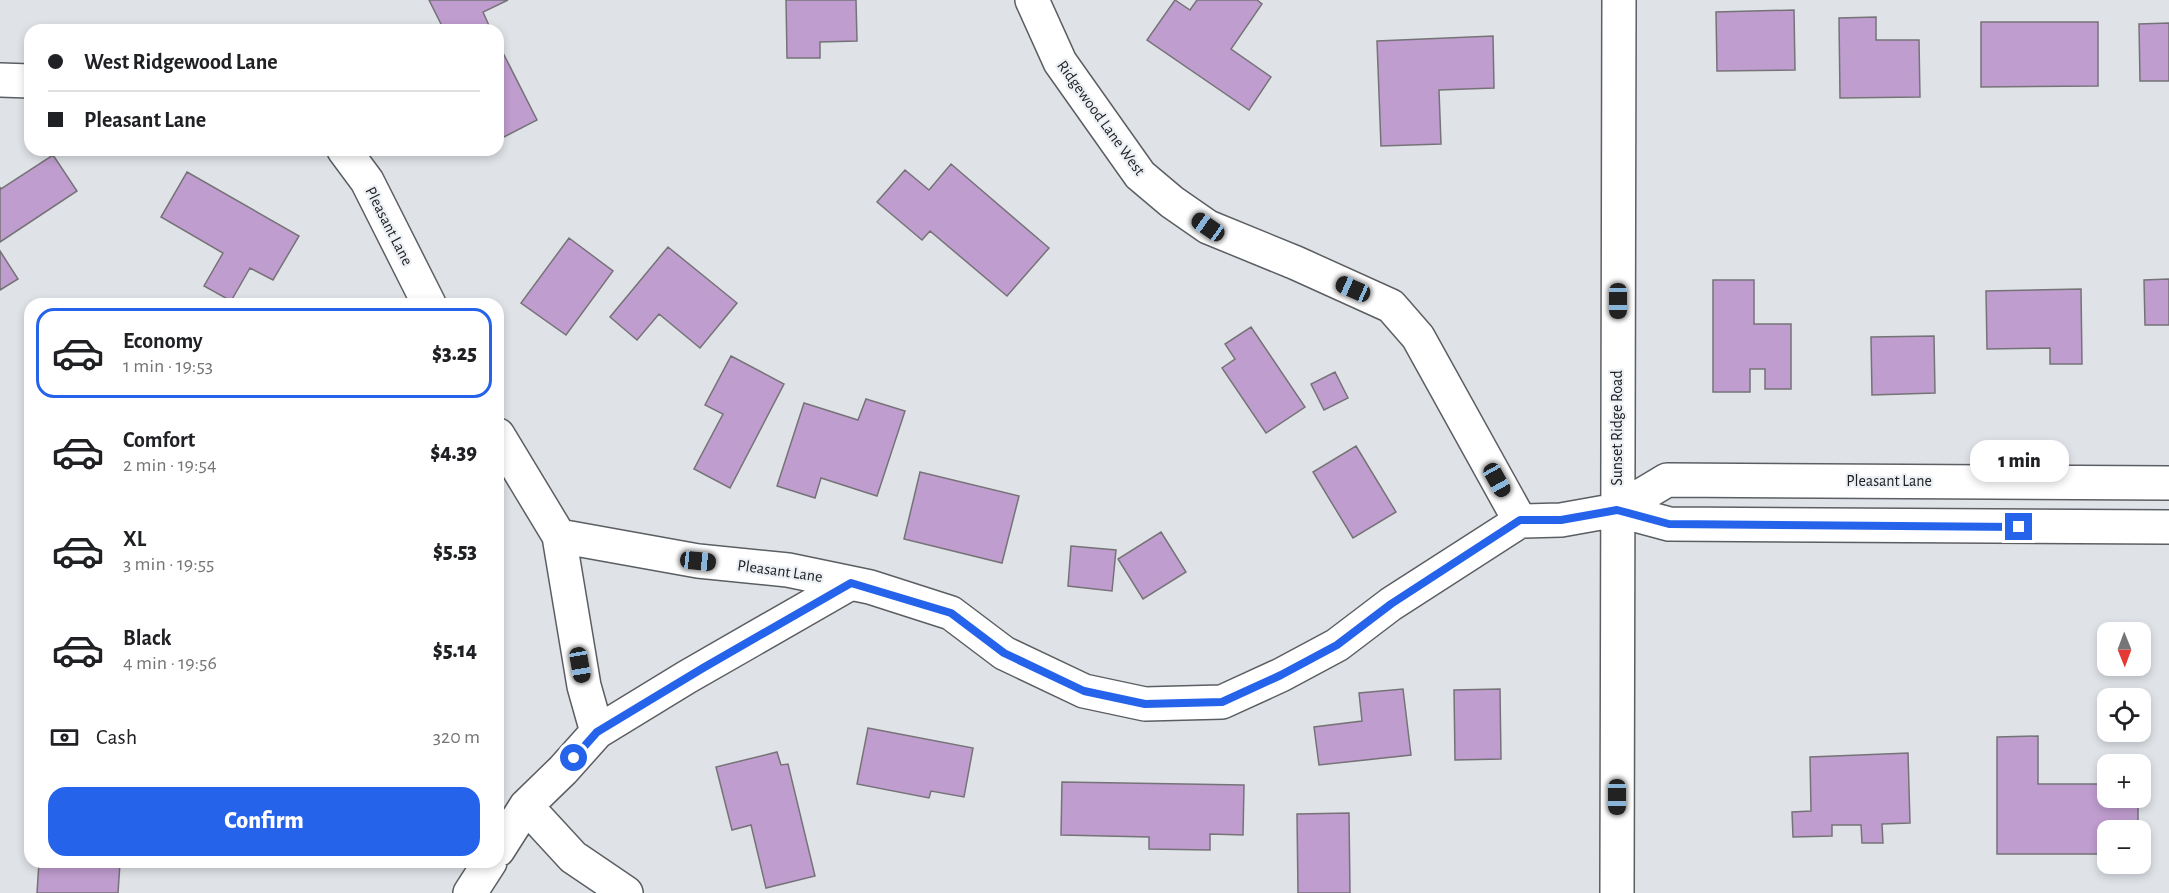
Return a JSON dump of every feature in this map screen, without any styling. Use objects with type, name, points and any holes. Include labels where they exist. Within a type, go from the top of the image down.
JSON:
[{"type":"street","name":"Ridgewood Lane West","points":[[1032,0],[1060,62],[1140,175],[1156,189],[1208,227],[1392,306],[1418,337],[1520,520]]},
{"type":"street","name":"Sunset Ridge Road","points":[[1617,893],[1619,0]]},
{"type":"street","points":[[0,80],[24,81]]},
{"type":"street","name":"Pleasant Lane","points":[[348,156],[367,181],[426,298]]},
{"type":"street","points":[[504,445],[559,536],[584,686],[597,732]]},
{"type":"street","name":"Pleasant Lane","points":[[559,536],[698,561],[788,570],[851,583],[951,613],[1004,653],[1084,691],[1145,704],[1222,702],[1281,675],[1337,645],[1391,604],[1520,520],[1561,520],[1617,510],[1667,480],[2169,483]]},
{"type":"street","points":[[1798,481],[1798,525]]},
{"type":"street","points":[[1926,526],[1927,482]]},
{"type":"street","name":"Pleasant Lane","points":[[1617,510],[1669,524],[2169,527]]},
{"type":"street","points":[[504,841],[526,807],[597,732],[851,583]]},
{"type":"street","points":[[526,807],[573,857],[626,893]]},
{"type":"street","points":[[470,893],[486,868]]},
{"type":"building","points":[[429,0],[508,0],[483,12],[488,24],[441,24]]},
{"type":"building","points":[[786,0],[856,0],[857,41],[820,42],[820,58],[787,58]]},
{"type":"building","points":[[1175,0],[1190,10],[1197,0],[1257,0],[1262,4],[1231,49],[1271,77],[1249,110],[1147,40]]},
{"type":"building","points":[[1794,10],[1795,70],[1717,71],[1716,12]]},
{"type":"building","points":[[1876,17],[1876,40],[1919,40],[1920,97],[1840,98],[1839,18]]},
{"type":"building","points":[[1981,22],[2098,22],[2098,86],[1981,87]]},
{"type":"building","points":[[2169,23],[2169,81],[2140,81],[2139,24]]},
{"type":"building","points":[[1493,36],[1494,88],[1439,90],[1441,144],[1381,146],[1377,41]]},
{"type":"building","points":[[504,55],[537,120],[504,137]]},
{"type":"building","points":[[54,156],[77,191],[0,242],[0,187],[1,189]]},
{"type":"building","points":[[951,164],[1049,248],[1007,296],[930,231],[922,240],[877,202],[905,170],[929,190]]},
{"type":"building","points":[[187,172],[299,236],[273,280],[250,268],[233,298],[226,298],[204,286],[223,253],[161,217]]},
{"type":"building","points":[[569,238],[613,271],[566,335],[521,303]]},
{"type":"building","points":[[668,247],[737,303],[700,348],[659,314],[637,340],[610,317]]},
{"type":"building","points":[[0,251],[18,279],[0,290]]},
{"type":"building","points":[[2169,279],[2169,325],[2145,325],[2144,280]]},
{"type":"building","points":[[1713,280],[1754,280],[1754,324],[1791,324],[1791,389],[1765,389],[1765,369],[1750,369],[1750,392],[1713,392]]},
{"type":"building","points":[[2081,289],[2082,364],[2050,364],[2050,348],[1987,349],[1986,291]]},
{"type":"building","points":[[1251,327],[1305,407],[1266,433],[1222,368],[1235,359],[1225,344]]},
{"type":"building","points":[[1934,336],[1935,393],[1872,395],[1871,337]]},
{"type":"building","points":[[731,356],[784,384],[730,488],[694,469],[723,414],[705,405]]},
{"type":"building","points":[[1335,372],[1348,398],[1324,410],[1311,384]]},
{"type":"building","points":[[866,399],[905,411],[877,496],[821,478],[815,498],[777,486],[804,403],[858,420]]},
{"type":"building","points":[[1356,446],[1396,512],[1353,538],[1313,472]]},
{"type":"building","points":[[920,472],[1019,496],[1002,563],[904,539]]},
{"type":"building","points":[[1161,532],[1186,572],[1143,599],[1118,559]]},
{"type":"building","points":[[1071,546],[1116,550],[1112,591],[1068,586]]},
{"type":"building","points":[[1403,689],[1411,755],[1319,765],[1314,727],[1362,721],[1359,693]]},
{"type":"building","points":[[1500,689],[1501,759],[1455,760],[1454,690]]},
{"type":"building","points":[[868,728],[973,748],[964,797],[931,791],[929,798],[857,784]]},
{"type":"building","points":[[2038,736],[2038,784],[2097,784],[2097,808],[2138,808],[2138,820],[2097,820],[2097,854],[1997,854],[1997,737]]},
{"type":"building","points":[[777,752],[781,765],[788,764],[815,876],[766,888],[751,825],[732,830],[716,767]]},
{"type":"building","points":[[1908,753],[1910,823],[1882,824],[1883,843],[1862,843],[1861,825],[1832,825],[1832,836],[1793,837],[1792,812],[1811,811],[1810,757]]},
{"type":"building","points":[[1062,782],[1244,785],[1243,835],[1210,834],[1210,850],[1149,849],[1149,837],[1061,835]]},
{"type":"building","points":[[1349,813],[1350,893],[1298,893],[1297,814]]},
{"type":"building","points":[[39,868],[120,868],[118,893],[37,893]]},
{"type":"route","points":[[574,758],[597,732],[851,583],[951,613],[1004,653],[1084,691],[1145,704],[1222,702],[1281,675],[1337,645],[1391,604],[1520,520],[1561,520],[1617,510],[1669,524],[2019,527]]}]
